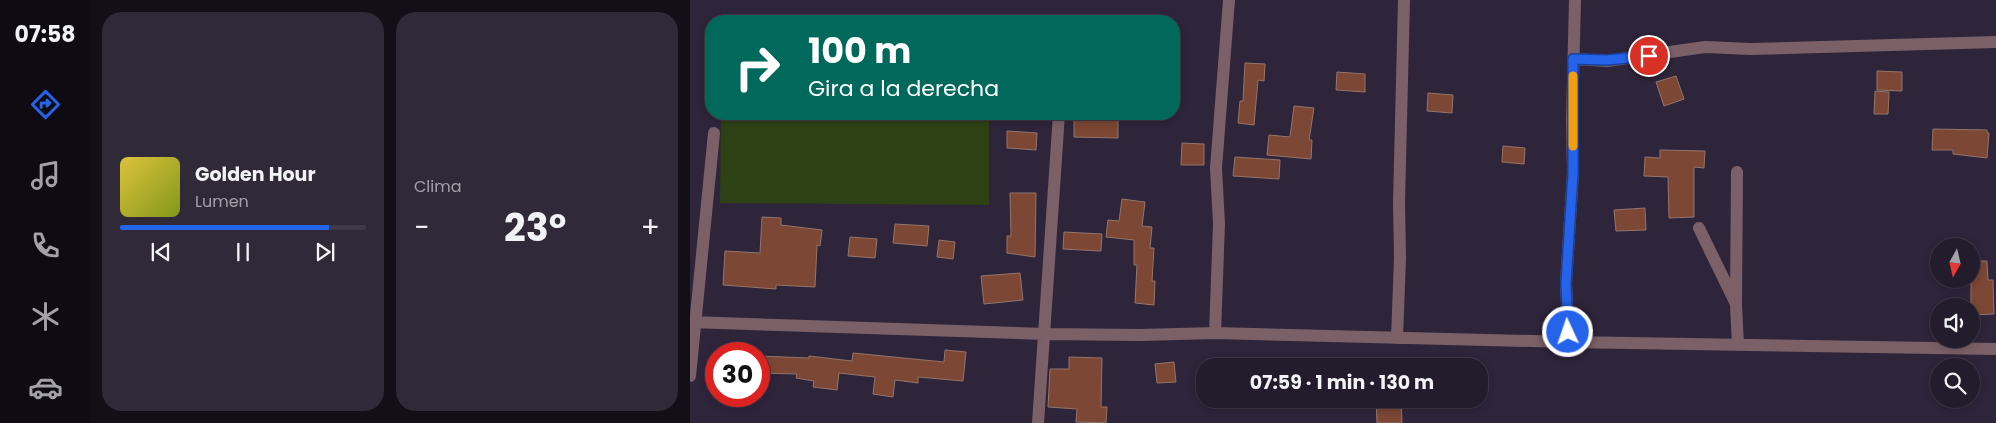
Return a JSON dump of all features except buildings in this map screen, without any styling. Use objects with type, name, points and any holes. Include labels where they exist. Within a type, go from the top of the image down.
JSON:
[{"type":"street","points":[[1215,333],[1218,224],[1216,168],[1229,0]]},
{"type":"street","points":[[1396,338],[1400,258],[1398,202],[1404,0]]},
{"type":"street","points":[[1570,342],[1566,283],[1573,173],[1575,0]]},
{"type":"street","points":[[1573,59],[1607,60],[1705,48],[1751,49],[1996,42]]},
{"type":"street","points":[[1038,423],[1059,120]]},
{"type":"street","points":[[690,376],[693,322],[714,133]]},
{"type":"street","points":[[1737,172],[1736,305],[1738,345]]},
{"type":"street","points":[[1699,228],[1736,305]]},
{"type":"street","points":[[693,322],[1044,334],[1140,335],[1215,333],[1570,342],[1996,349]]},
{"type":"green space","points":[[721,120],[989,120],[989,205],[720,203]]},
{"type":"slow traffic","points":[[1573,76],[1573,146]]},
{"type":"route","points":[[1568,332],[1566,283],[1573,173],[1573,59],[1607,60],[1649,56]]}]
